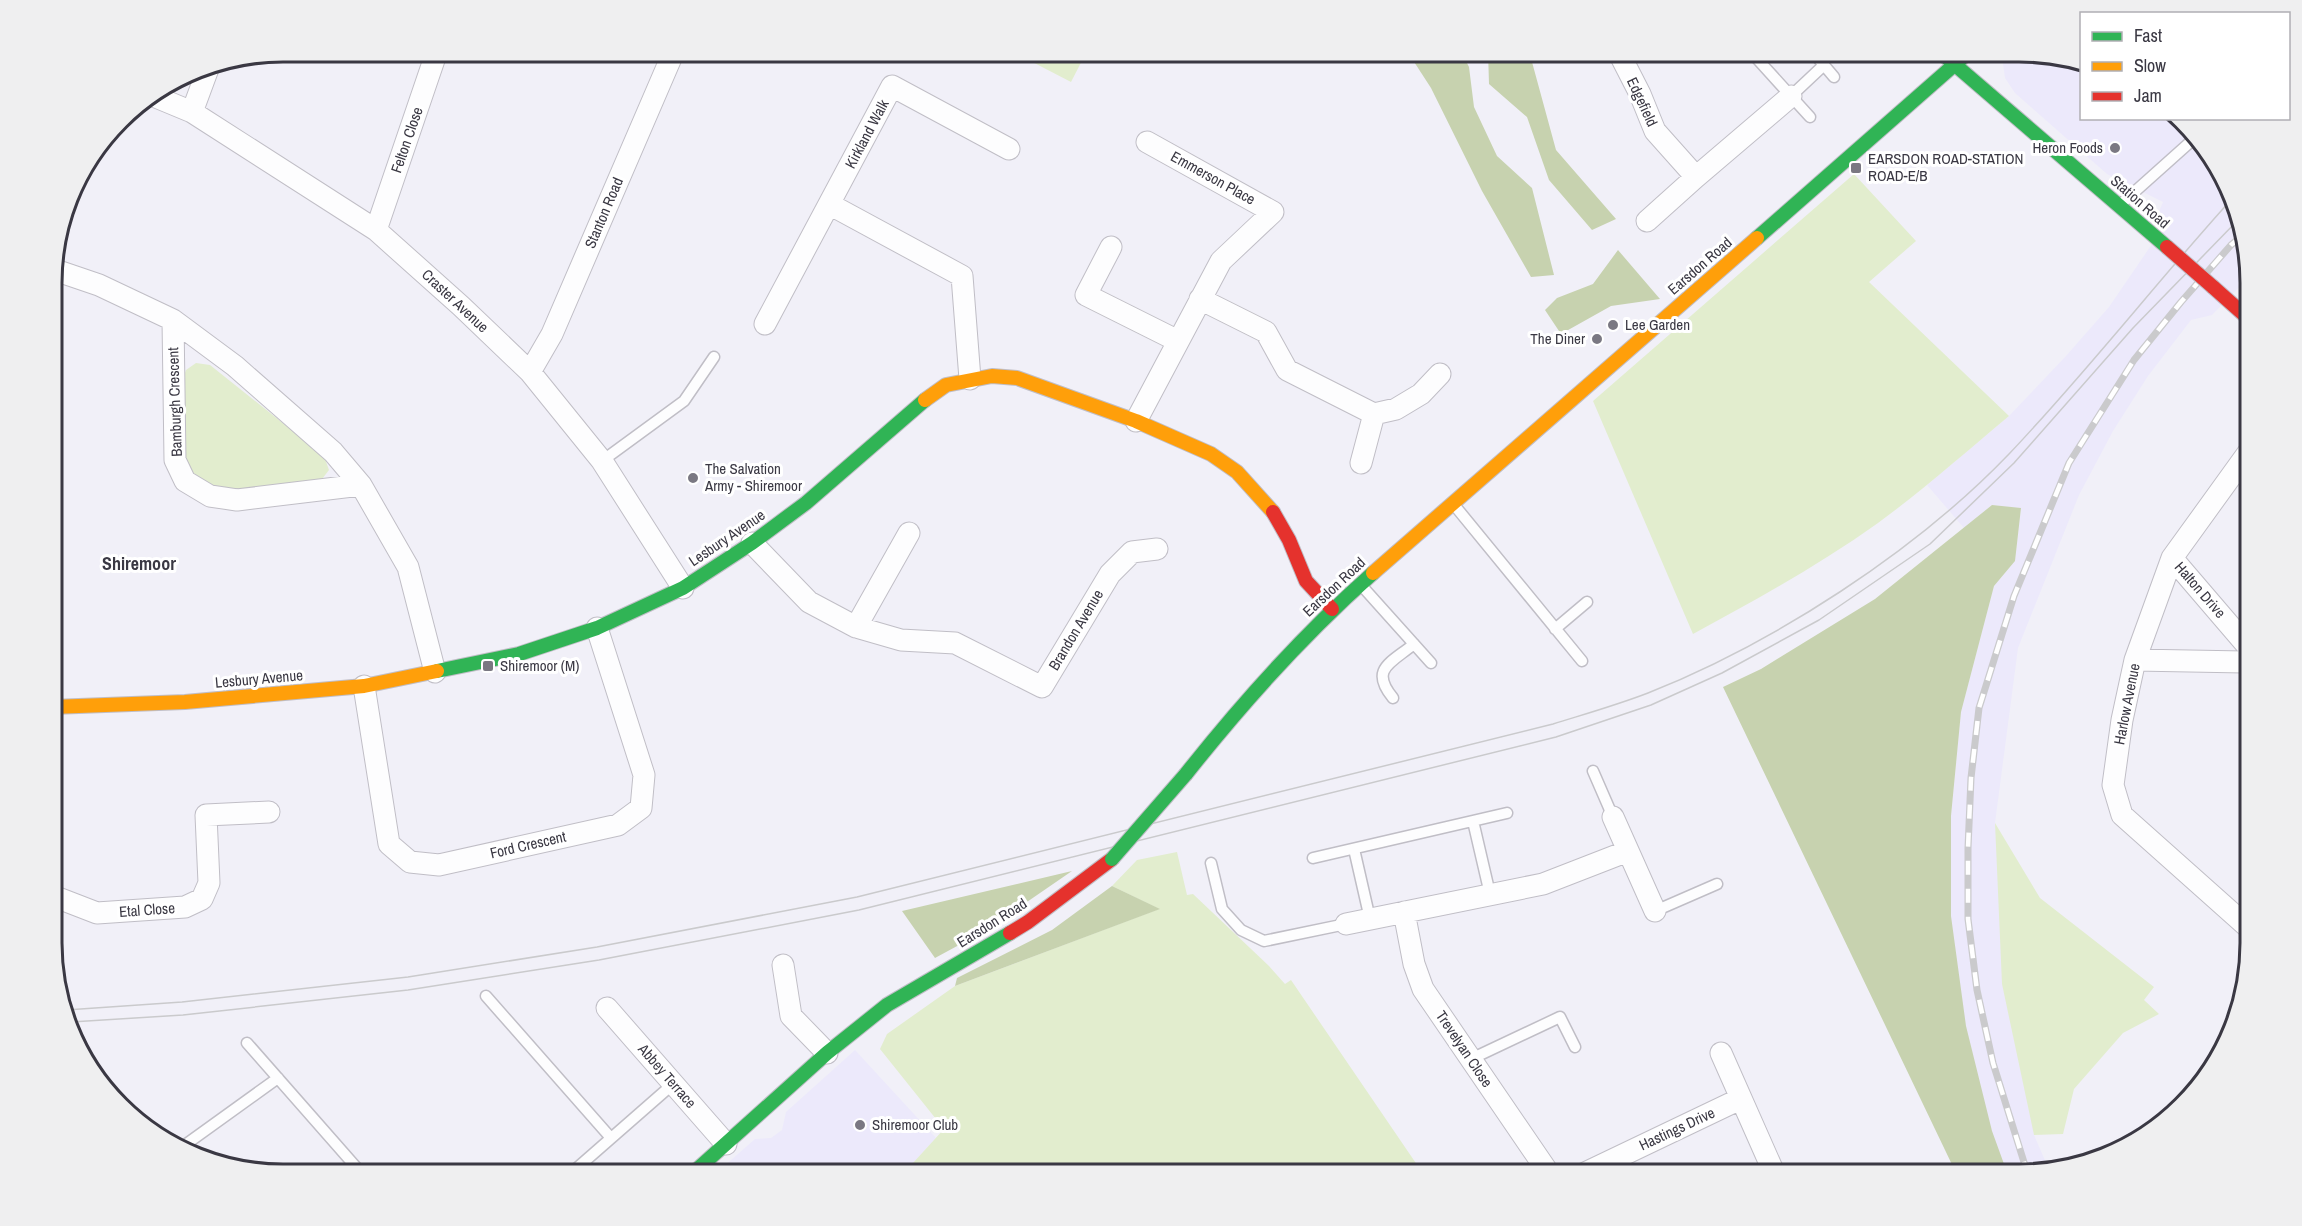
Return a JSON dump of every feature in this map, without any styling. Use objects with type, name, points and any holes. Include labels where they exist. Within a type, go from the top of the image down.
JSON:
[{"type":"street","name":"Felton Close","points":[[376,230],[433,62]]},
{"type":"street","name":"Stanton Road","points":[[530,372],[552,334],[669,62]]},
{"type":"street","name":"Edgefield","points":[[1624,62],[1655,131],[1696,177]]},
{"type":"street","name":"Station Road","points":[[1952,62],[2240,311]]},
{"type":"street","name":"Earsdon Road","points":[[703,1164],[827,1053],[887,1005],[1028,922],[1112,859],[1278,664],[1332,609],[1956,62]]},
{"type":"street","points":[[192,112],[206,75]]},
{"type":"street","name":"Kirkland Walk","points":[[765,324],[892,86],[1009,149]]},
{"type":"street","points":[[1647,221],[1791,96]]},
{"type":"street","name":"Craster Avenue","points":[[160,99],[192,112],[376,230],[530,372],[602,461],[683,588]]},
{"type":"street","name":"Emmerson Place","points":[[1136,421],[1221,261],[1274,212],[1147,142]]},
{"type":"street","points":[[829,204],[962,276],[970,379]]},
{"type":"street","points":[[1111,248],[1086,295],[1178,341]]},
{"type":"street","name":"Bamburgh Crescent","points":[[62,272],[99,285],[173,320],[253,381],[333,452],[361,485],[408,567],[435,672]]},
{"type":"street","points":[[1200,299],[1266,332],[1287,370],[1374,414],[1396,409],[1421,394],[1440,374]]},
{"type":"street","name":"Bamburgh Crescent","points":[[173,320],[175,460],[185,481],[210,496],[237,500],[361,485]]},
{"type":"street","name":"Lesbury Avenue","points":[[62,707],[185,702],[364,686],[519,654],[597,628],[683,588],[752,543],[806,503],[922,402],[946,385],[992,376],[1017,378],[1136,421],[1211,454],[1237,471],[1274,513],[1289,540],[1306,581],[1332,609]]},
{"type":"street","points":[[1361,463],[1374,414]]},
{"type":"street","name":"Harlow Avenue","points":[[2240,464],[2172,558],[2135,660],[2122,720],[2113,785],[2122,815],[2240,920]]},
{"type":"street","points":[[856,627],[909,533]]},
{"type":"street","name":"Brandon Avenue","points":[[752,543],[809,602],[856,627],[901,640],[955,643],[1042,687],[1110,574],[1132,552],[1157,549]]},
{"type":"street","name":"Halton Drive","points":[[2172,558],[2240,637]]},
{"type":"street","name":"Ford Crescent","points":[[364,686],[389,844],[410,862],[439,865],[618,825],[640,808],[644,775],[597,628]]},
{"type":"street","points":[[2135,660],[2240,662]]},
{"type":"street","name":"Etal Close","points":[[62,900],[97,914],[185,907],[202,899],[210,883],[206,815],[269,812]]},
{"type":"street","points":[[1613,817],[1655,911]]},
{"type":"street","points":[[1346,924],[1542,884],[1628,850]]},
{"type":"street","name":"Trevelyan Close","points":[[1404,912],[1414,964],[1423,989],[1543,1164]]},
{"type":"street","points":[[783,965],[791,1016],[827,1053]]},
{"type":"street","name":"Abbey Terrace","points":[[607,1008],[726,1144]]},
{"type":"street","points":[[1720,1053],[1770,1164]]},
{"type":"street","name":"Hastings Drive","points":[[1604,1164],[1740,1099]]},
{"type":"lane","points":[[1760,62],[1810,117]]},
{"type":"lane","points":[[1821,62],[1834,77]]},
{"type":"lane","points":[[1791,96],[1824,65]]},
{"type":"lane","points":[[2119,206],[2190,142]]},
{"type":"lane","points":[[602,461],[684,401],[714,357]]},
{"type":"lane","points":[[1453,504],[1582,661]]},
{"type":"lane","points":[[1361,584],[1431,663]]},
{"type":"lane","points":[[1555,629],[1587,602]]},
{"type":"lane","points":[[1393,698],[1380,679],[1383,670],[1414,644]]},
{"type":"lane","points":[[1593,771],[1613,817]]},
{"type":"lane","points":[[1313,858],[1507,813]]},
{"type":"lane","points":[[1473,821],[1490,894]]},
{"type":"lane","points":[[1354,849],[1370,919]]},
{"type":"lane","points":[[1211,863],[1222,909],[1241,930],[1264,941],[1346,924]]},
{"type":"lane","points":[[1655,911],[1717,884]]},
{"type":"lane","points":[[486,996],[611,1138]]},
{"type":"lane","points":[[1471,1059],[1560,1017],[1575,1047]]},
{"type":"lane","points":[[247,1042],[353,1164]]},
{"type":"lane","points":[[188,1143],[278,1078]]},
{"type":"lane","points":[[581,1164],[673,1084]]},
{"type":"shaded area","points":[[2003,62],[2049,63],[2080,70],[2080,120],[2169,120],[2195,148],[2218,185],[2233,225],[2240,268],[2240,286],[2212,315],[2191,320],[2148,376],[2113,431],[2079,495],[2018,648],[1995,823],[2034,1135],[2046,1163],[2034,1164],[1982,1164],[1961,1106],[1951,916],[1951,816],[1961,712],[1994,586],[2015,561],[2021,509],[1992,505],[1964,528],[1927,485],[2009,416],[2066,356],[2109,307],[2165,225],[2160,218],[2163,202],[2107,174],[2015,93],[2005,78]]},
{"type":"shaded area","points":[[855,1050],[936,1138],[912,1164],[727,1164],[755,1139],[771,1138],[782,1130],[786,1112]]},
{"type":"green space","points":[[1032,62],[1081,62],[1071,82]]},
{"type":"green space","points":[[1414,62],[1466,62],[1474,107],[1497,156],[1532,188],[1554,275],[1531,277],[1482,191],[1431,88]]},
{"type":"green space","points":[[1488,62],[1532,62],[1556,150],[1616,219],[1592,230],[1549,180],[1527,117],[1489,84]]},
{"type":"green space","points":[[1854,174],[1916,241],[1869,282],[2009,416],[1878,523],[1787,582],[1693,634],[1593,401]]},
{"type":"green space","points":[[1618,250],[1660,299],[1611,306],[1561,334],[1545,310],[1557,298],[1593,284]]},
{"type":"green space","points":[[196,363],[210,365],[324,456],[329,470],[319,483],[283,489],[241,492],[204,485],[190,473],[182,448],[182,381],[186,370]]},
{"type":"green space","points":[[1992,505],[2021,508],[2015,561],[1994,586],[1961,712],[1951,816],[1951,916],[1966,1026],[1992,1131],[2004,1164],[1952,1164],[1723,687],[1761,669],[1875,599]]},
{"type":"green space","points":[[1995,823],[2040,898],[2154,987],[2144,1000],[2159,1014],[2123,1033],[2074,1089],[2063,1134],[2034,1135],[2002,984]]},
{"type":"green space","points":[[1177,852],[1187,895],[1193,894],[1285,984],[1291,980],[1416,1164],[912,1164],[944,1129],[880,1049],[887,1034],[955,986],[1159,909],[1112,886],[1137,860]]},
{"type":"green space","points":[[1072,871],[983,932],[935,958],[902,911]]},
{"type":"green space","points":[[1112,886],[1160,909],[955,986],[957,978],[1052,930]]},
{"type":"tram line","points":[[71,1010],[182,1002],[408,977],[597,947],[857,897],[1553,724],[1648,693],[1696,672],[1793,621],[1841,592],[1931,526],[1972,490],[2038,423],[2227,205]]},
{"type":"tram line","points":[[76,1022],[183,1015],[408,990],[599,960],[859,910],[1556,737],[1651,705],[1722,673],[1819,620],[1930,544],[2014,463],[2133,328],[2233,225]]},
{"type":"railway","points":[[2025,1164],[1993,1063],[1977,990],[1968,919],[1971,778],[1979,708],[2014,596],[2069,463],[2134,360],[2181,302],[2236,241]]},
{"type":"traffic: fast","points":[[1952,62],[2167,247]]},
{"type":"traffic: fast","points":[[1757,238],[1957,62]]},
{"type":"traffic: fast","points":[[437,671],[519,654],[597,628],[683,588],[752,543],[806,503],[925,400]]},
{"type":"traffic: fast","points":[[1186,774],[1275,669],[1373,573]]},
{"type":"traffic: fast","points":[[1112,859],[1186,774]]},
{"type":"traffic: fast","points":[[703,1164],[827,1053],[887,1005],[1010,933]]},
{"type":"traffic: slow","points":[[1373,573],[1757,238]]},
{"type":"traffic: slow","points":[[925,400],[946,385],[992,376],[1017,378],[1136,421],[1211,454],[1237,472],[1273,512]]},
{"type":"traffic: slow","points":[[62,707],[185,702],[364,686],[437,671]]},
{"type":"traffic: jam","points":[[2167,247],[2213,287]]},
{"type":"traffic: jam","points":[[2213,287],[2240,311]]},
{"type":"traffic: jam","points":[[1273,512],[1289,540],[1306,581],[1332,609]]},
{"type":"traffic: jam","points":[[1010,933],[1112,859]]},
{"type":"place","name":"Heron Foods","points":[[2115,148]]},
{"type":"place","name":"EARSDON ROAD-STATION ROAD-E/B","points":[[1856,168]]},
{"type":"place","name":"Lee Garden","points":[[1613,325]]},
{"type":"place","name":"The Diner","points":[[1597,339]]},
{"type":"place","name":"The Salvation Army - Shiremoor","points":[[693,478]]},
{"type":"place","name":"Shiremoor (M)","points":[[488,666]]},
{"type":"place","name":"Shiremoor Club","points":[[860,1125]]},
{"type":"district","name":"Shiremoor","points":[[139,564]]}]
